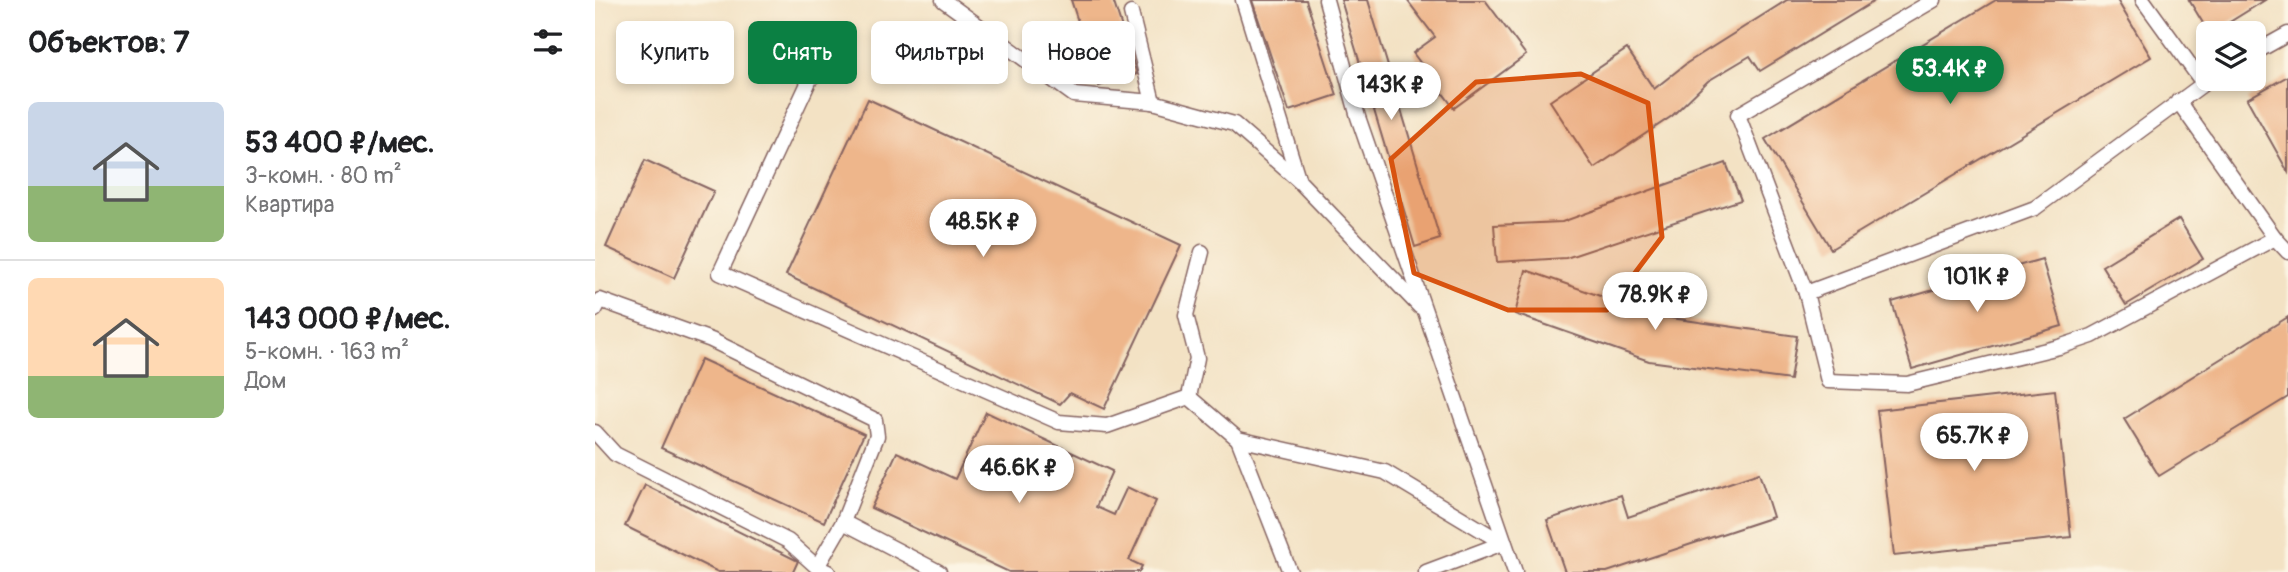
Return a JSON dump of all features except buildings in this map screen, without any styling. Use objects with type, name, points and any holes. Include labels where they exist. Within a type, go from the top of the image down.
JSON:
[{"type":"lane","points":[[943,0],[1074,94],[1153,102],[1234,124],[1299,181],[1423,310]]},
{"type":"lane","points":[[1243,0],[1299,181]]},
{"type":"lane","points":[[1326,0],[1357,117],[1515,572]]},
{"type":"lane","points":[[1934,0],[1738,115],[1806,293],[1828,381],[1907,384],[2059,348],[2092,336],[2276,238]]},
{"type":"lane","points":[[2143,0],[2196,68]]},
{"type":"lane","points":[[1131,13],[1153,102]]},
{"type":"lane","points":[[2266,46],[2288,34]]},
{"type":"lane","points":[[808,84],[720,273],[1059,422],[1107,426],[1189,397]]},
{"type":"lane","points":[[1806,293],[2035,208],[2196,88]]},
{"type":"lane","points":[[2178,101],[2288,252]]},
{"type":"lane","points":[[1189,397],[1197,358],[1186,315],[1202,252]]},
{"type":"lane","points":[[595,310],[600,300],[711,340],[875,419],[877,436],[823,570],[788,541],[615,454],[595,432]]},
{"type":"lane","points":[[1189,397],[1238,439],[1385,472],[1503,542]]},
{"type":"lane","points":[[1238,439],[1290,572]]},
{"type":"lane","points":[[843,522],[939,572]]},
{"type":"lane","points":[[1426,572],[1503,542]]},
{"type":"highlighted area","points":[[1581,74],[1648,103],[1662,237],[1607,310],[1508,310],[1414,273],[1391,159],[1476,82]]}]
